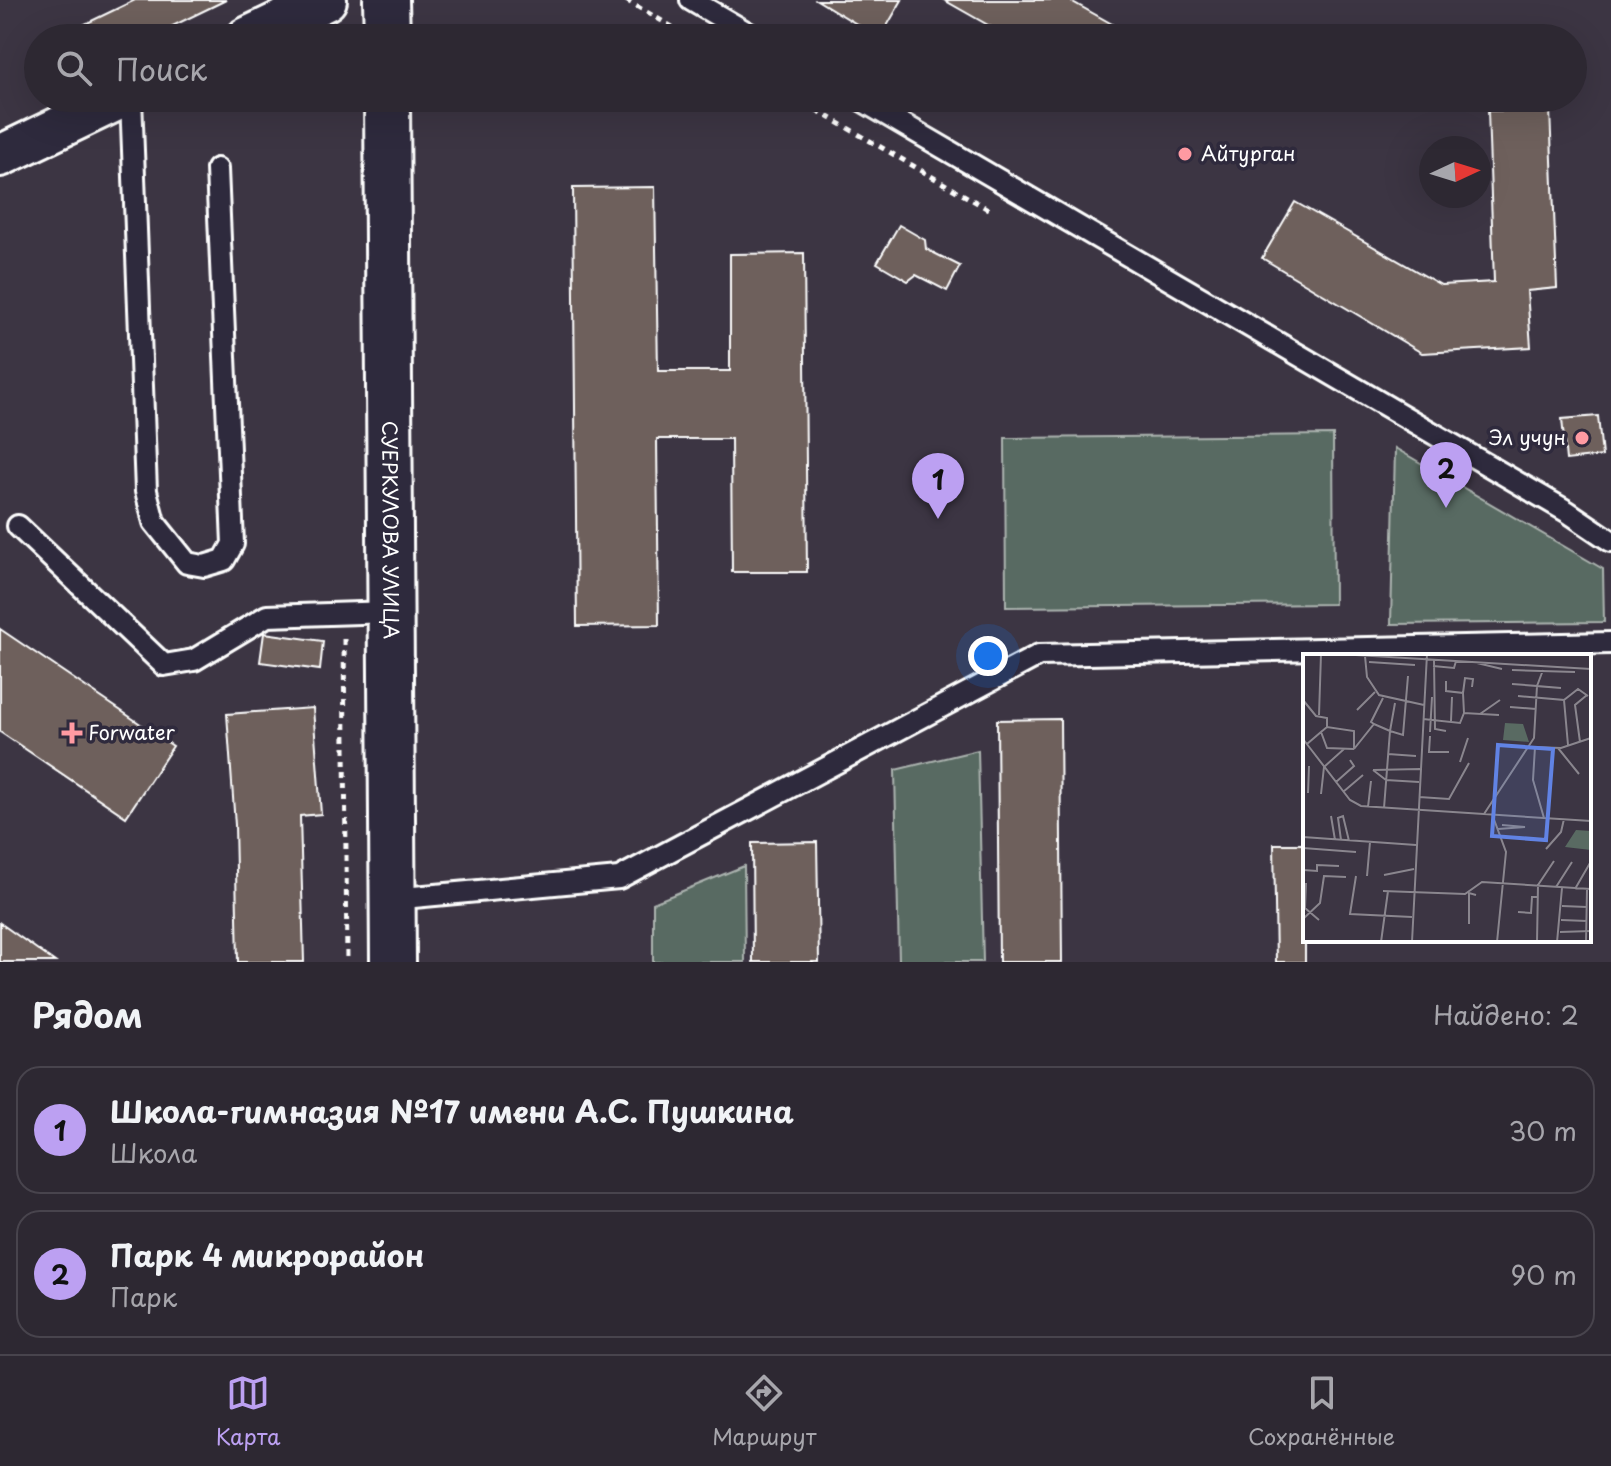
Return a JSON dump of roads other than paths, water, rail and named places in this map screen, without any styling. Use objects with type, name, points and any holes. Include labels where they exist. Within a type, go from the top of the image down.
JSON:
[{"type":"main road","points":[[386,0],[387,24]]},
{"type":"main road","name":"СУЕРКУЛОВА УЛИЦА","points":[[387,112],[393,962]]},
{"type":"street","points":[[276,24],[326,0]]},
{"type":"street","points":[[0,156],[92,112]]},
{"type":"lane","points":[[691,0],[732,24]]},
{"type":"lane","points":[[132,112],[146,491],[154,522],[187,563],[204,566],[224,560],[233,544],[217,169]]},
{"type":"lane","points":[[882,112],[1568,512],[1611,541]]},
{"type":"lane","points":[[18,526],[164,665],[194,660],[267,616],[391,612]]},
{"type":"lane","points":[[392,899],[619,878],[1039,655],[1611,643]]},
{"type":"place","name":"Айтурган","points":[[1185,154]]},
{"type":"place","name":"Эл учун","points":[[1582,438]]},
{"type":"place","name":"Парк 4 микрорайон","points":[[1446,508]]},
{"type":"place","name":"Школа-гимназия №17 имени А.С. Пушкина","points":[[938,519]]},
{"type":"place","name":"Forwater","points":[[72,733]]}]
